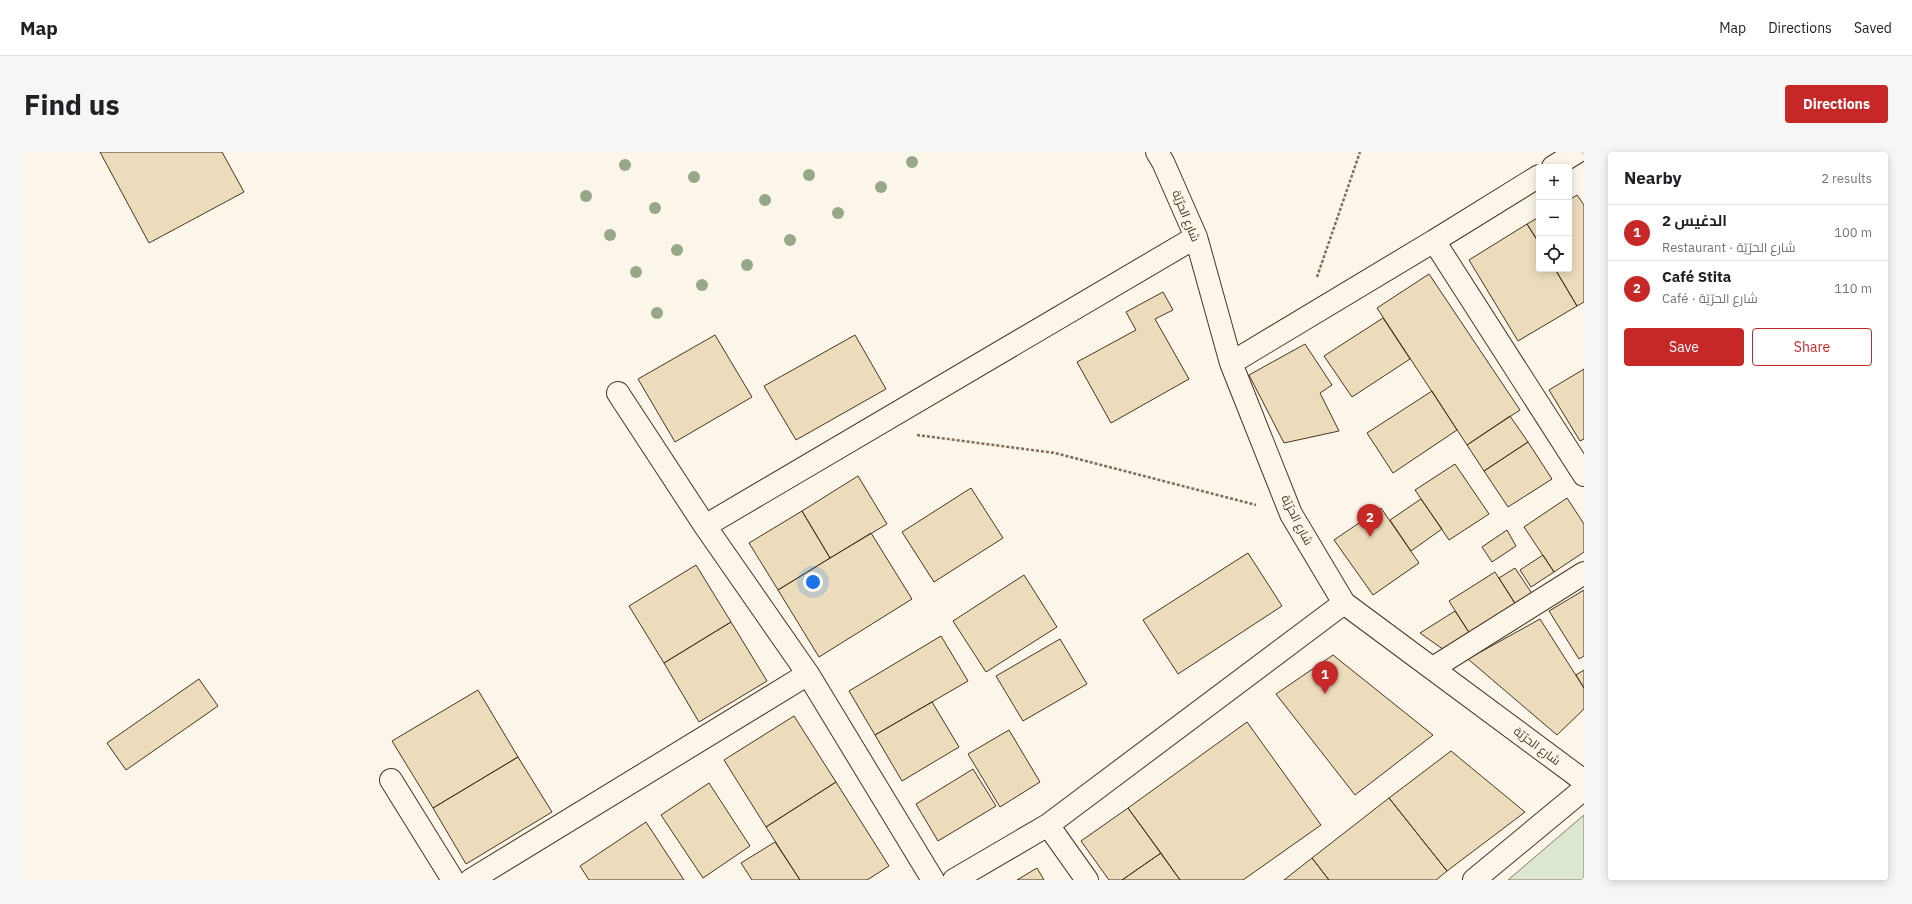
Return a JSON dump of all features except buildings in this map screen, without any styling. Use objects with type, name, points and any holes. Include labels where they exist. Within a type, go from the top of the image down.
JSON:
[{"type":"street","points":[[1558,164],[1576,152]]},
{"type":"street","name":"شارع الحرّيّة","points":[[1165,155],[1196,237],[1231,363],[1291,514],[1344,603],[1584,781]]},
{"type":"street","points":[[1231,363],[1434,242],[1536,178]]},
{"type":"street","points":[[705,526],[1196,237]]},
{"type":"street","points":[[1434,242],[1584,475]]},
{"type":"street","points":[[618,393],[705,526],[808,674],[933,880]]},
{"type":"street","points":[[1433,668],[1584,573]]},
{"type":"street","points":[[954,880],[1048,824],[1344,603]]},
{"type":"street","points":[[471,880],[808,674]]},
{"type":"street","points":[[391,780],[453,880]]},
{"type":"street","points":[[1474,880],[1584,789]]},
{"type":"street","points":[[1048,824],[1087,880]]},
{"type":"path","points":[[1303,320],[1360,152]]},
{"type":"path","points":[[913,435],[1055,453],[1291,514]]},
{"type":"green space","points":[[1584,815],[1584,880],[1508,880]]},
{"type":"place","name":"Café Stita","points":[[1370,537]]},
{"type":"place","name":"الدغيس 2","points":[[1325,694]]}]
